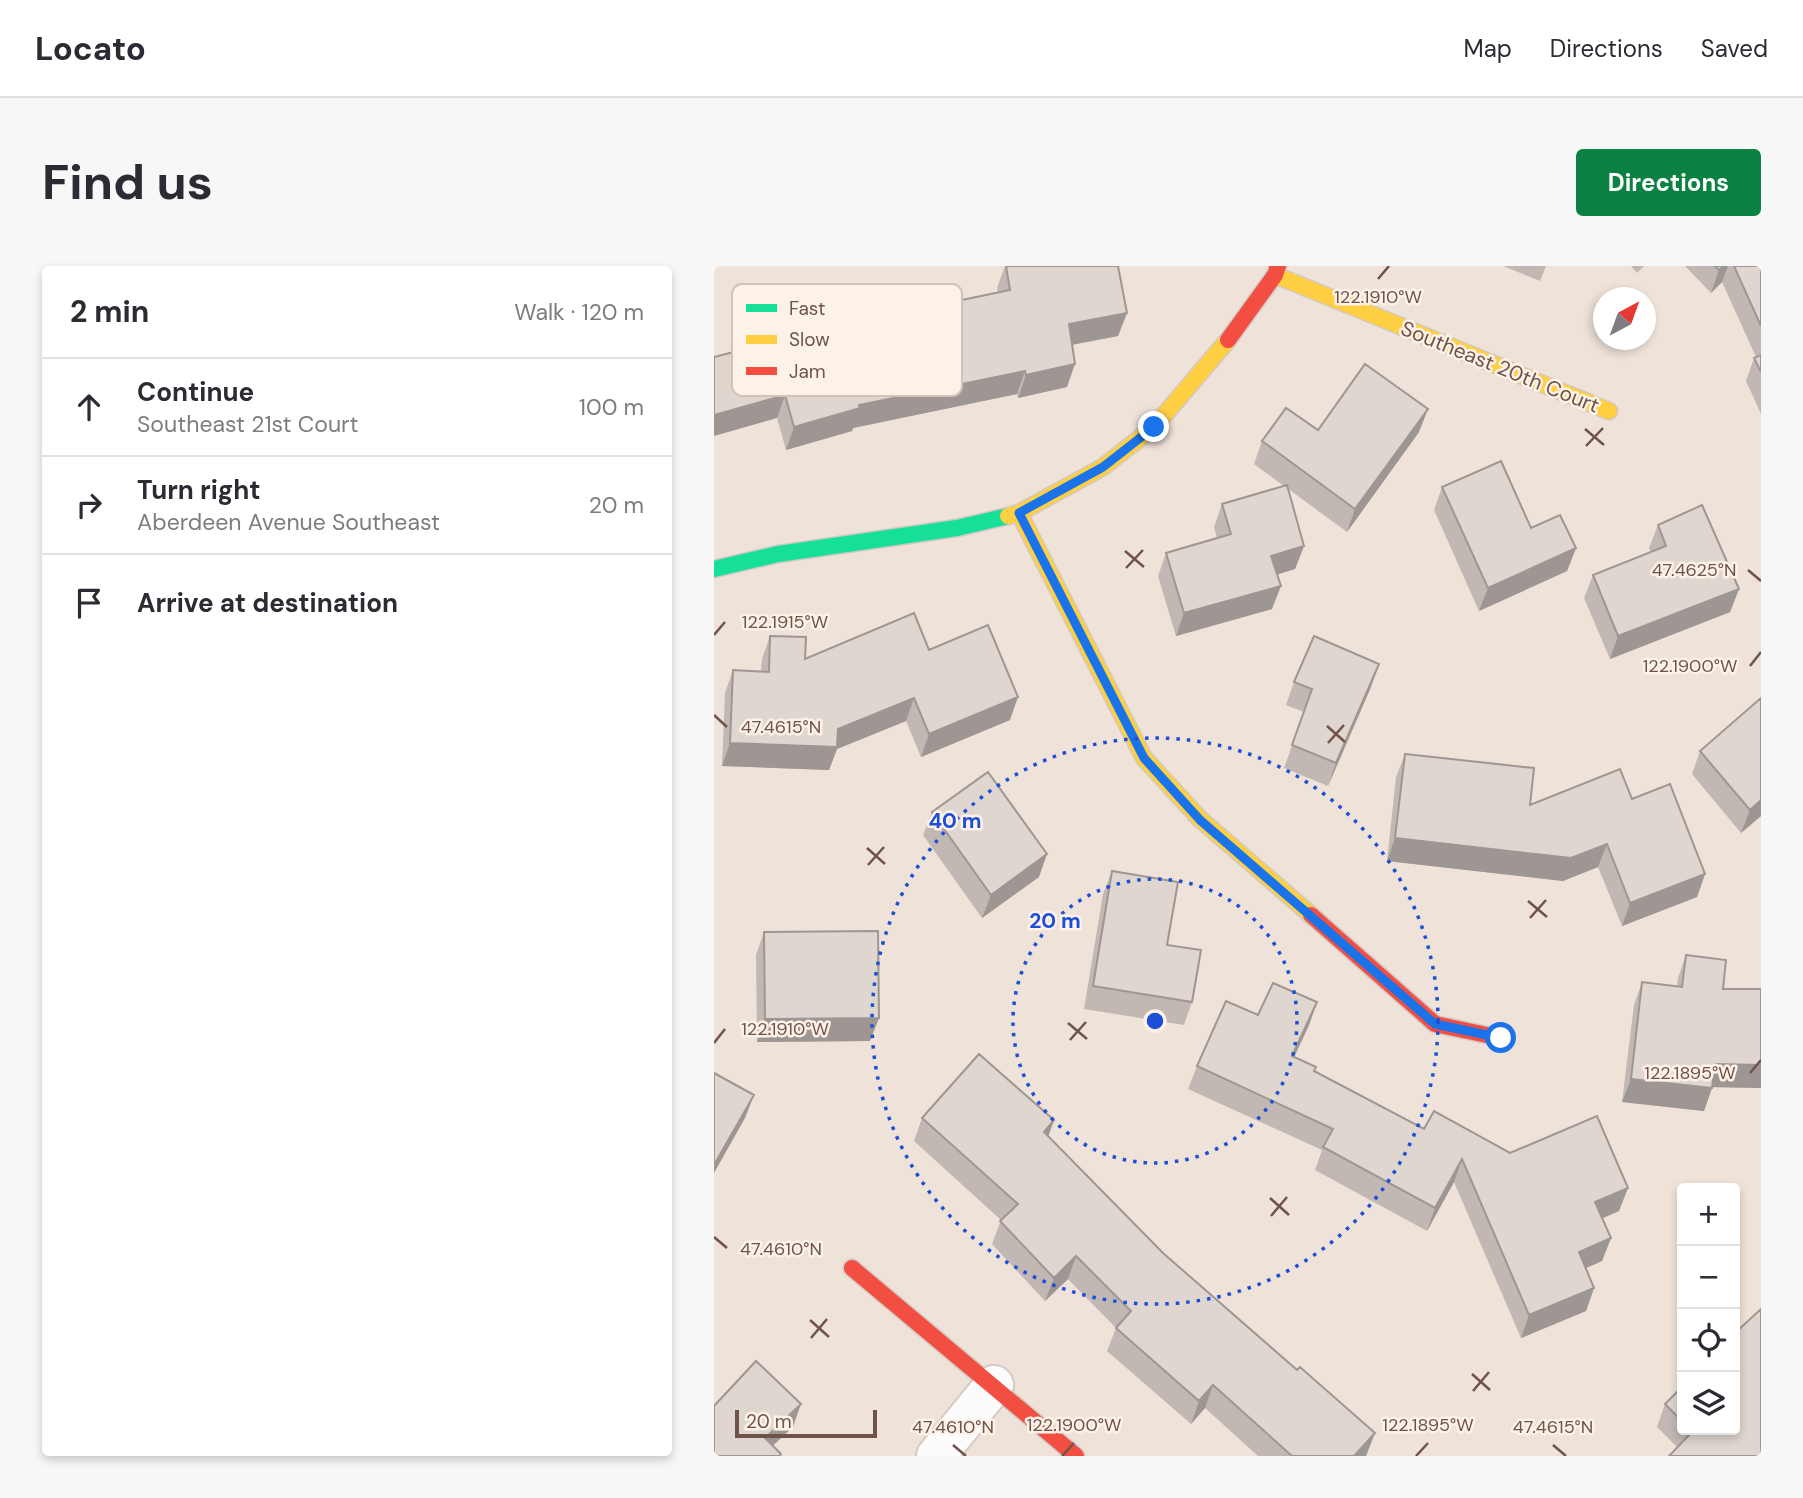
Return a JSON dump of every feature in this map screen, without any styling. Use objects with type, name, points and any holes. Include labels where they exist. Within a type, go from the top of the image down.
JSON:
[{"type":"street","name":"Southeast 20th Court","points":[[1276,270],[1609,411]]},
{"type":"street","points":[[714,569],[778,554],[957,528],[1019,513],[1103,467],[1154,427],[1223,347],[1276,270]]},
{"type":"street","points":[[1019,513],[1144,758],[1200,820],[1435,1024],[1501,1038]]},
{"type":"street","points":[[852,1268],[1076,1456]]},
{"type":"street","points":[[936,1456],[994,1385]]},
{"type":"shaded area","points":[[714,266],[1761,266],[1761,1456],[714,1456]]},
{"type":"building","points":[[1006,266],[1118,266],[1127,313],[1069,324],[1075,364],[1026,375],[1025,371],[962,384],[962,300],[1010,290]]},
{"type":"building","points":[[1734,266],[1761,266],[1761,326]]},
{"type":"building","points":[[732,352],[732,396],[781,396],[714,415],[714,357]]},
{"type":"building","points":[[1761,355],[1761,372],[1754,358]]},
{"type":"building","points":[[1365,364],[1428,409],[1355,509],[1262,441],[1286,408],[1318,430]]},
{"type":"building","points":[[785,396],[903,396],[859,405],[860,408],[794,427]]},
{"type":"building","points":[[1501,461],[1531,528],[1560,515],[1576,548],[1488,588],[1442,487]]},
{"type":"building","points":[[1287,485],[1304,546],[1271,556],[1281,586],[1184,613],[1166,553],[1231,534],[1222,504]]},
{"type":"building","points":[[1702,505],[1739,589],[1618,636],[1593,575],[1666,546],[1658,525]]},
{"type":"building","points":[[914,613],[929,650],[988,625],[1018,697],[929,734],[914,698],[838,729],[837,747],[730,743],[733,670],[769,672],[770,636],[806,637],[805,659]]},
{"type":"building","points":[[1314,636],[1379,664],[1336,763],[1292,745],[1312,689],[1294,682]]},
{"type":"building","points":[[1761,698],[1761,800],[1750,810],[1700,751]]},
{"type":"building","points":[[1405,754],[1534,768],[1530,805],[1620,769],[1632,799],[1670,784],[1705,874],[1630,903],[1607,844],[1571,858],[1395,838]]},
{"type":"building","points":[[988,772],[1047,854],[991,895],[932,812]]},
{"type":"building","points":[[1112,871],[1178,882],[1167,945],[1201,950],[1192,1002],[1093,986]]},
{"type":"building","points":[[878,931],[879,1018],[765,1019],[764,932]]},
{"type":"building","points":[[1686,955],[1726,960],[1723,989],[1761,989],[1761,1065],[1715,1064],[1712,1088],[1631,1079],[1642,982],[1682,987]]},
{"type":"building","points":[[1273,983],[1317,1002],[1292,1056],[1316,1067],[1314,1071],[1424,1129],[1434,1111],[1510,1153],[1597,1116],[1628,1188],[1595,1202],[1611,1238],[1579,1252],[1594,1288],[1529,1315],[1462,1159],[1435,1208],[1323,1147],[1333,1129],[1197,1066],[1226,1001],[1258,1015]]},
{"type":"building","points":[[979,1054],[1054,1120],[1044,1132],[1163,1253],[1297,1370],[1300,1367],[1375,1433],[1354,1456],[1292,1456],[1213,1385],[1199,1401],[1116,1328],[1131,1311],[1076,1256],[1054,1278],[1000,1221],[1018,1204],[922,1118]]},
{"type":"building","points":[[714,1073],[754,1095],[714,1165]]},
{"type":"building","points":[[1761,1309],[1761,1456],[1669,1456],[1689,1435],[1740,1435],[1740,1328]]},
{"type":"building","points":[[756,1361],[801,1404],[765,1438],[781,1454],[714,1456],[714,1406]]},
{"type":"building","points":[[1677,1392],[1677,1416],[1665,1404]]},
{"type":"traffic: fast","points":[[714,569],[778,554],[957,528],[1008,516]]},
{"type":"traffic: slow","points":[[1275,275],[1609,411]]},
{"type":"traffic: slow","points":[[1008,516],[1019,513],[1103,467],[1154,427],[1228,340]]},
{"type":"traffic: slow","points":[[1019,513],[1144,758],[1200,819],[1311,915]]},
{"type":"traffic: jam","points":[[1228,340],[1275,275],[1278,266]]},
{"type":"traffic: jam","points":[[1311,915],[1435,1024],[1501,1038]]},
{"type":"traffic: jam","points":[[852,1268],[1076,1456]]},
{"type":"route","points":[[1154,427],[1103,467],[1019,513],[1144,758],[1200,820],[1435,1024],[1501,1038]]}]
